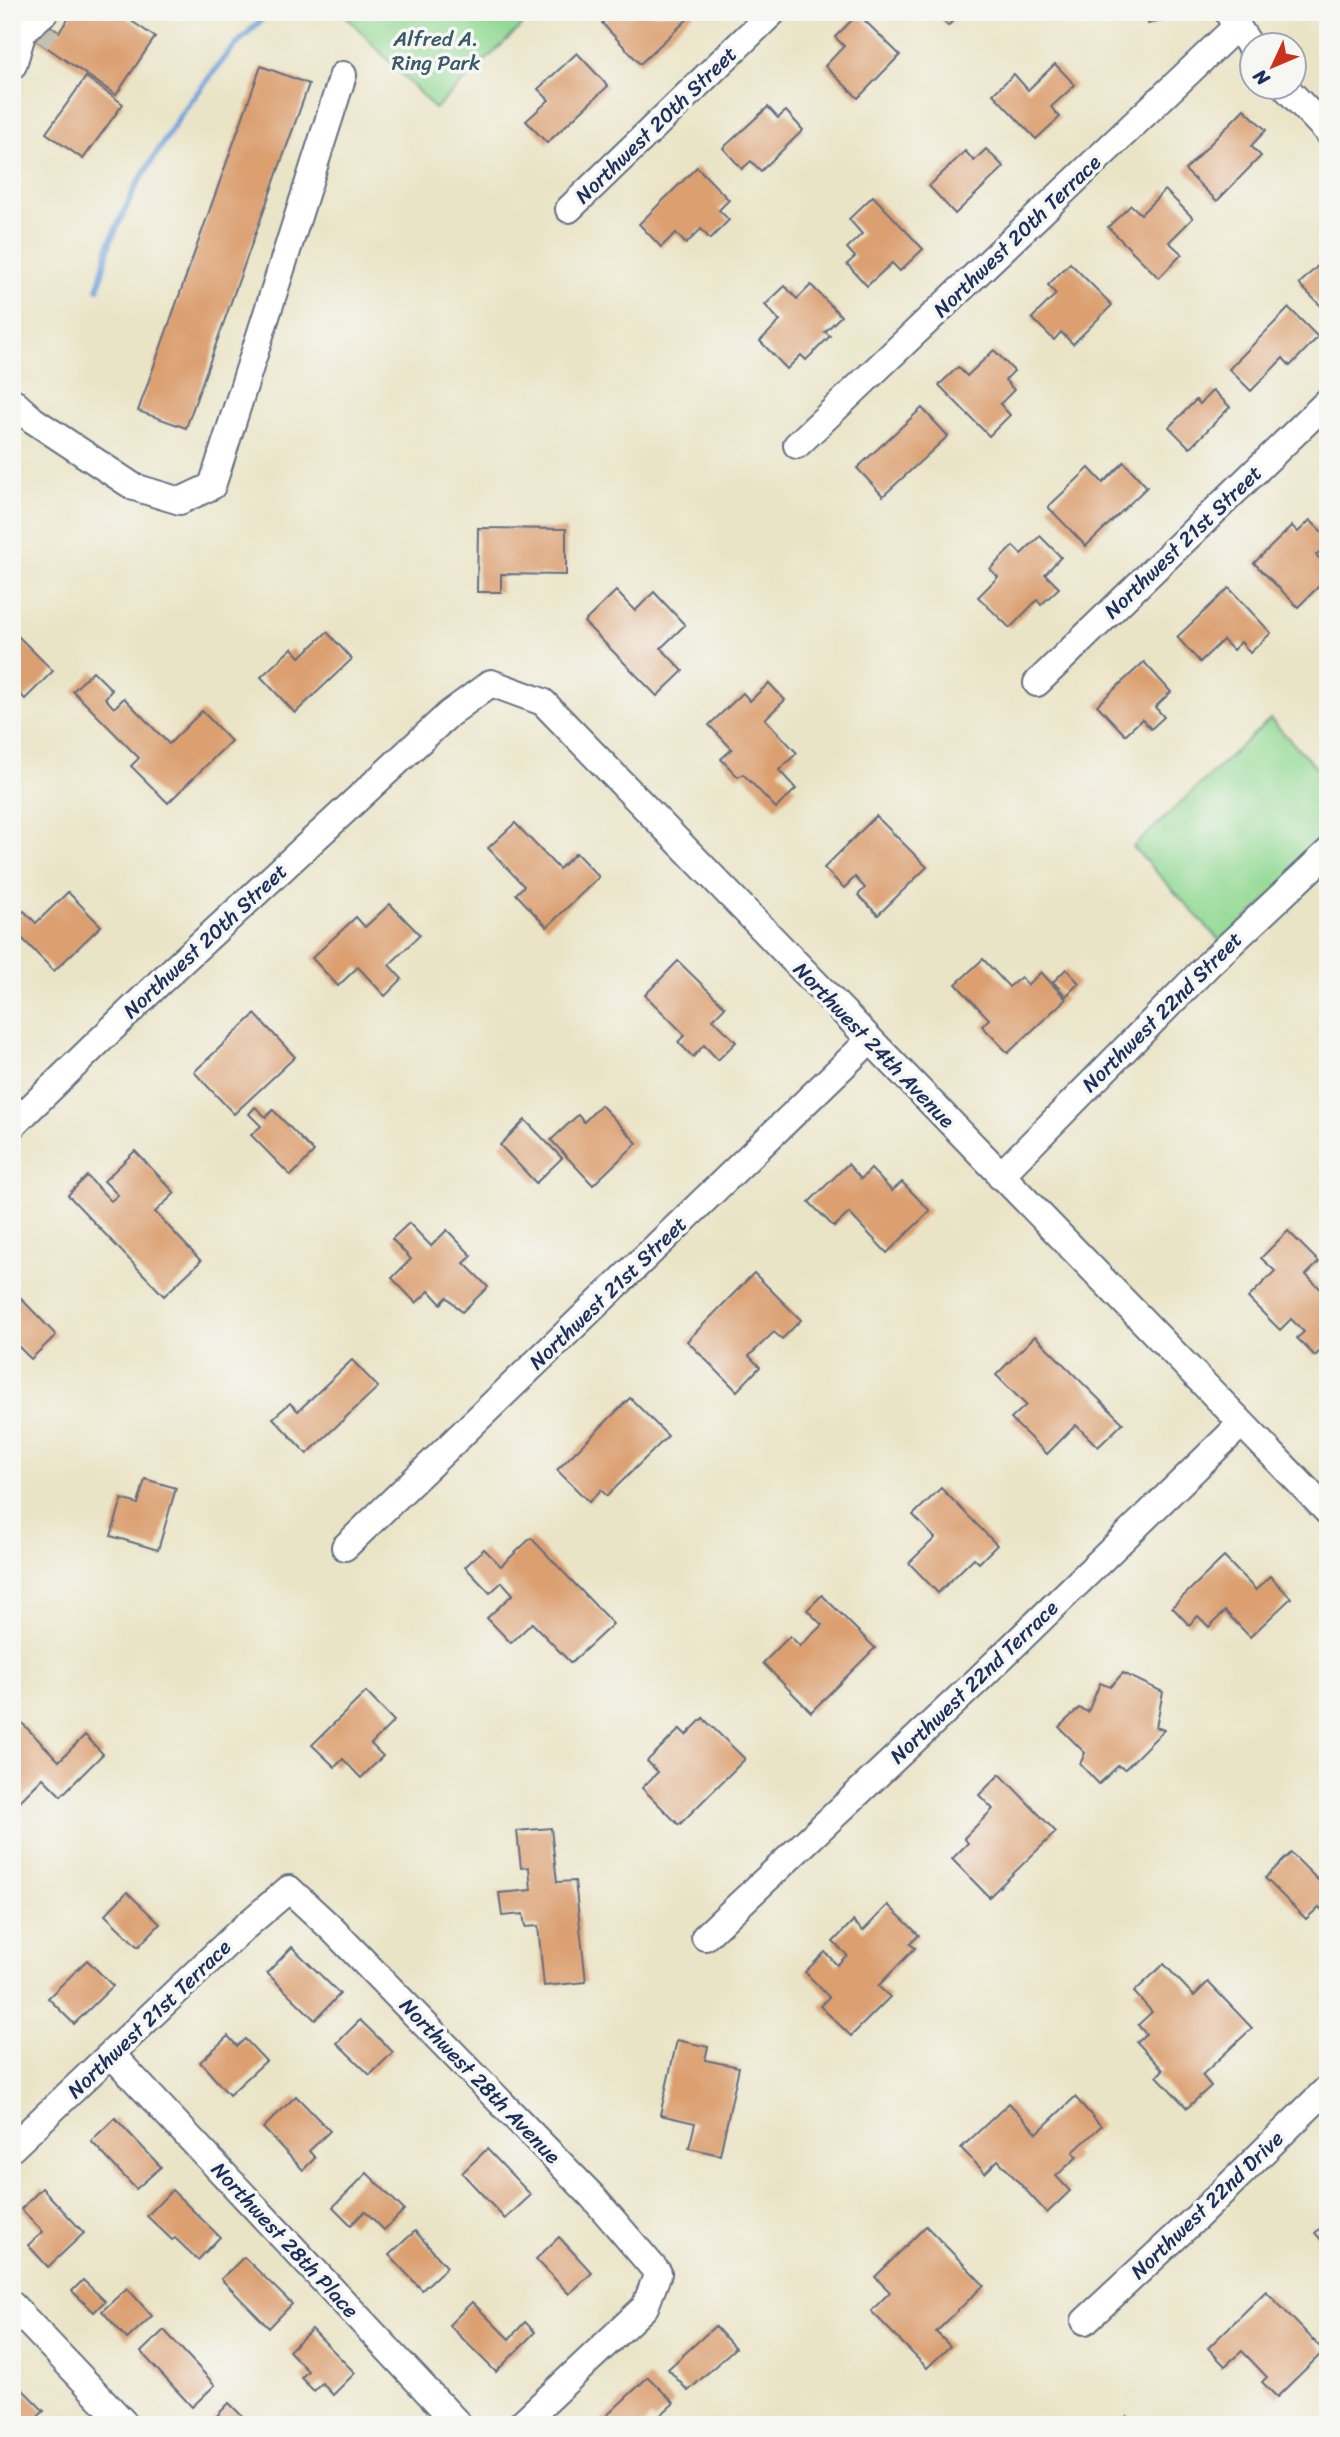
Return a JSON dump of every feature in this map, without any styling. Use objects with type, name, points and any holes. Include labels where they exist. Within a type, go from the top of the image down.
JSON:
[{"type":"street","name":"Northwest 20th Street","points":[[569,209],[773,12]]},
{"type":"street","name":"Northwest 20th Terrace","points":[[797,444],[1232,20]]},
{"type":"street","points":[[13,65],[45,22]]},
{"type":"street","points":[[12,401],[33,420],[134,487],[180,501],[212,486],[343,75]]},
{"type":"street","points":[[1299,102],[1328,132]]},
{"type":"street","name":"Northwest 21st Street","points":[[1037,683],[1328,401]]},
{"type":"street","name":"Northwest 24th Avenue","points":[[400,759],[449,713],[491,682],[543,702],[1328,1512]]},
{"type":"street","name":"Northwest 20th Street","points":[[12,1126],[160,982],[400,759]]},
{"type":"street","name":"Northwest 22nd Street","points":[[1000,1176],[1210,963],[1328,852]]},
{"type":"street","name":"Northwest 21st Street","points":[[345,1547],[870,1040]]},
{"type":"street","name":"Northwest 22nd Terrace","points":[[705,1937],[978,1681],[1241,1424]]},
{"type":"street","name":"Northwest 28th Avenue","points":[[286,1891],[289,1889],[332,1929],[592,2196],[658,2273],[645,2307],[520,2425]]},
{"type":"street","name":"Northwest 21st Terrace","points":[[12,2148],[241,1930],[286,1891]]},
{"type":"street","name":"Northwest 28th Place","points":[[112,2055],[459,2425]]},
{"type":"street","name":"Northwest 22nd Drive","points":[[1085,2321],[1196,2218],[1328,2088]]},
{"type":"street","points":[[12,2305],[126,2425]]},
{"type":"green space","name":"Alfred A. Ring Park","points":[[342,12],[536,12],[435,109]]},
{"type":"green space","points":[[1270,719],[1328,780],[1328,843],[1221,942],[1133,847]]},
{"type":"building","points":[[73,12],[118,12],[155,37],[116,95],[29,35],[40,19],[59,32]]},
{"type":"building","points":[[613,12],[695,12],[640,64],[602,23]]},
{"type":"building","points":[[934,12],[961,12],[948,26]]},
{"type":"building","points":[[1145,12],[1179,12],[1180,16],[1148,24]]},
{"type":"building","points":[[1305,12],[1328,12],[1309,20]]},
{"type":"building","points":[[858,14],[900,55],[858,98],[825,66],[844,46],[835,37]]},
{"type":"building","points":[[577,53],[608,86],[547,143],[526,121],[549,100],[538,89]]},
{"type":"building","points":[[1055,64],[1075,85],[1051,107],[1060,117],[1036,139],[993,94],[1014,74],[1028,90]]},
{"type":"building","points":[[261,66],[309,84],[186,428],[138,411]]},
{"type":"building","points":[[86,77],[123,104],[83,159],[46,133]]},
{"type":"building","points":[[768,107],[778,118],[786,111],[803,130],[761,171],[751,161],[742,169],[723,148]]},
{"type":"building","points":[[1244,109],[1266,130],[1251,146],[1261,156],[1217,201],[1185,170]]},
{"type":"building","points":[[986,149],[1004,167],[955,214],[929,186],[965,151],[974,161]]},
{"type":"building","points":[[697,167],[729,200],[719,210],[729,220],[710,239],[701,229],[686,244],[676,233],[661,247],[639,224]]},
{"type":"building","points":[[1165,190],[1193,218],[1169,242],[1182,254],[1159,278],[1108,227],[1131,205],[1141,214]]},
{"type":"building","points":[[873,196],[923,249],[900,271],[892,263],[867,286],[847,264],[855,257],[847,248],[862,234],[849,219]]},
{"type":"building","points":[[1328,256],[1328,313],[1299,284]]},
{"type":"building","points":[[1070,263],[1112,305],[1073,344],[1061,332],[1054,340],[1032,318],[1056,294],[1048,285]]},
{"type":"building","points":[[811,285],[841,316],[825,332],[830,336],[806,360],[801,355],[787,369],[760,341],[780,321],[765,305],[785,286],[797,299]]},
{"type":"building","points":[[1289,308],[1318,337],[1290,366],[1283,358],[1251,391],[1229,369]]},
{"type":"building","points":[[994,350],[1014,371],[1005,380],[1014,390],[1000,404],[1010,415],[989,436],[939,385],[958,367],[967,376]]},
{"type":"building","points":[[1213,390],[1230,407],[1190,448],[1169,427],[1196,400],[1200,404]]},
{"type":"building","points":[[922,408],[948,436],[883,496],[857,468]]},
{"type":"building","points":[[1124,462],[1147,487],[1086,546],[1048,507],[1089,468],[1103,483]]},
{"type":"building","points":[[1310,520],[1328,538],[1328,544],[1316,555],[1328,567],[1328,577],[1298,607],[1254,563],[1292,526],[1298,532]]},
{"type":"building","points":[[478,528],[566,529],[566,575],[501,574],[501,592],[477,592]]},
{"type":"building","points":[[1040,536],[1061,557],[1045,574],[1059,588],[1041,605],[1037,600],[1010,628],[978,597],[998,577],[990,569],[1013,546],[1021,554]]},
{"type":"building","points":[[1229,588],[1271,633],[1250,653],[1241,642],[1233,650],[1223,640],[1200,662],[1177,637]]},
{"type":"building","points":[[616,591],[635,611],[654,592],[685,625],[661,648],[683,671],[657,696],[584,622]]},
{"type":"building","points":[[12,630],[53,671],[25,699],[12,686]]},
{"type":"building","points":[[327,632],[352,659],[295,713],[261,677],[292,648],[300,657]]},
{"type":"building","points":[[1144,662],[1171,692],[1155,707],[1164,717],[1151,729],[1142,719],[1125,735],[1097,705]]},
{"type":"building","points":[[93,671],[112,690],[105,698],[114,708],[124,698],[169,744],[202,711],[231,741],[168,803],[131,766],[139,758],[73,691]]},
{"type":"building","points":[[769,683],[785,700],[765,719],[797,753],[779,770],[796,789],[776,808],[743,774],[738,777],[721,759],[732,749],[709,725],[743,693],[750,701]]},
{"type":"building","points":[[876,816],[927,867],[878,915],[858,895],[865,888],[855,877],[844,888],[824,868]]},
{"type":"building","points":[[515,823],[559,869],[576,853],[599,877],[547,927],[516,894],[524,886],[488,848]]},
{"type":"building","points":[[68,892],[101,926],[54,971],[12,928],[12,923],[24,911],[36,923]]},
{"type":"building","points":[[390,904],[420,935],[389,965],[402,979],[385,996],[358,967],[338,986],[312,958],[356,917],[365,927]]},
{"type":"building","points":[[983,959],[1009,987],[1021,977],[1028,985],[1041,972],[1066,999],[1008,1053],[982,1026],[989,1019],[956,984]]},
{"type":"building","points":[[678,961],[725,1007],[713,1019],[736,1042],[718,1060],[704,1045],[693,1057],[678,1042],[685,1035],[645,995]]},
{"type":"building","points":[[1066,969],[1079,983],[1066,996],[1053,982]]},
{"type":"building","points":[[255,1014],[295,1057],[234,1114],[194,1072]]},
{"type":"building","points":[[601,1105],[637,1143],[593,1185],[551,1140],[578,1115],[584,1122]]},
{"type":"building","points":[[255,1107],[266,1117],[273,1110],[314,1152],[291,1176],[251,1135],[261,1126],[249,1114]]},
{"type":"building","points":[[525,1120],[562,1158],[536,1183],[500,1145]]},
{"type":"building","points":[[135,1151],[175,1193],[155,1212],[201,1261],[164,1296],[68,1195],[87,1176],[111,1201],[118,1195],[104,1181]]},
{"type":"building","points":[[848,1164],[861,1179],[871,1169],[892,1191],[902,1182],[930,1211],[887,1253],[849,1213],[834,1227],[809,1202]]},
{"type":"building","points":[[409,1223],[431,1246],[447,1230],[472,1256],[464,1263],[488,1287],[462,1312],[447,1297],[441,1304],[429,1291],[416,1303],[392,1278],[411,1259],[392,1239]]},
{"type":"building","points":[[1288,1231],[1319,1262],[1306,1275],[1328,1296],[1328,1343],[1315,1356],[1297,1338],[1304,1332],[1291,1319],[1280,1330],[1248,1298],[1275,1271],[1261,1258]]},
{"type":"building","points":[[754,1273],[801,1320],[782,1339],[774,1332],[749,1356],[760,1367],[737,1391],[687,1341]]},
{"type":"building","points":[[12,1289],[56,1335],[31,1359],[12,1340]]},
{"type":"building","points":[[1035,1336],[1123,1423],[1098,1447],[1076,1425],[1047,1454],[1011,1419],[1026,1405],[996,1375]]},
{"type":"building","points":[[352,1360],[378,1387],[307,1454],[273,1418],[290,1403],[298,1411]]},
{"type":"building","points":[[630,1398],[668,1436],[607,1496],[601,1490],[589,1502],[557,1470]]},
{"type":"building","points":[[145,1479],[176,1488],[158,1550],[111,1536],[122,1499],[138,1504]]},
{"type":"building","points":[[941,1488],[997,1545],[979,1563],[974,1558],[938,1593],[909,1563],[935,1538],[913,1515]]},
{"type":"building","points":[[531,1538],[613,1624],[571,1663],[532,1623],[511,1643],[487,1618],[513,1594],[502,1582],[490,1593],[465,1567],[484,1549],[501,1566]]},
{"type":"building","points":[[1224,1557],[1256,1590],[1270,1576],[1291,1598],[1250,1637],[1225,1611],[1209,1627],[1198,1616],[1189,1625],[1172,1607]]},
{"type":"building","points":[[822,1595],[875,1648],[811,1712],[763,1663],[790,1636],[800,1646],[822,1625],[807,1610]]},
{"type":"building","points":[[1123,1673],[1163,1692],[1156,1727],[1164,1730],[1125,1769],[1118,1766],[1099,1784],[1080,1764],[1085,1753],[1059,1727],[1079,1708],[1088,1712],[1100,1683],[1110,1687]]},
{"type":"building","points":[[366,1692],[394,1721],[371,1744],[383,1756],[361,1778],[343,1759],[335,1767],[312,1745]]},
{"type":"building","points":[[703,1718],[745,1759],[679,1825],[642,1788],[658,1772],[647,1761],[680,1729],[686,1735]]},
{"type":"building","points":[[21,1722],[59,1761],[85,1735],[103,1754],[61,1796],[43,1778],[18,1803],[12,1797],[12,1760],[15,1757],[12,1754],[12,1730]]},
{"type":"building","points":[[1000,1774],[1056,1832],[989,1897],[952,1859],[968,1843],[964,1838],[993,1809],[979,1795]]},
{"type":"building","points":[[551,1828],[557,1882],[575,1881],[586,1982],[544,1986],[538,1926],[525,1927],[523,1914],[502,1916],[499,1893],[531,1890],[529,1867],[521,1868],[517,1831]]},
{"type":"building","points":[[1291,1853],[1320,1882],[1328,1874],[1328,1916],[1319,1907],[1306,1919],[1265,1878]]},
{"type":"building","points":[[127,1892],[160,1924],[138,1947],[105,1915]]},
{"type":"building","points":[[888,1905],[919,1935],[910,1944],[915,1948],[878,1986],[890,1997],[851,2036],[820,2006],[829,1997],[805,1972],[825,1952],[837,1965],[847,1955],[833,1942],[853,1921],[863,1931]]},
{"type":"building","points":[[292,1947],[340,1994],[315,2020],[267,1973]]},
{"type":"building","points":[[87,1960],[113,1986],[74,2024],[48,1998]]},
{"type":"building","points":[[1164,1964],[1194,1996],[1208,1982],[1252,2028],[1202,2075],[1211,2086],[1187,2108],[1157,2076],[1163,2070],[1137,2042],[1146,2034],[1138,2025],[1152,2012],[1134,1992]]},
{"type":"building","points":[[360,2020],[393,2052],[370,2075],[337,2043]]},
{"type":"building","points":[[228,2036],[237,2046],[245,2039],[266,2061],[229,2095],[200,2062]]},
{"type":"building","points":[[677,2040],[708,2047],[705,2060],[739,2067],[720,2155],[689,2148],[695,2123],[660,2115]]},
{"type":"building","points":[[296,2096],[330,2131],[309,2151],[315,2158],[303,2170],[263,2128]]},
{"type":"building","points":[[1075,2097],[1101,2126],[1073,2152],[1077,2157],[1056,2176],[1070,2191],[1047,2213],[998,2160],[985,2173],[961,2148],[1009,2103],[1037,2133]]},
{"type":"building","points":[[115,2118],[161,2167],[136,2189],[91,2141]]},
{"type":"building","points":[[487,2149],[531,2195],[505,2219],[462,2173]]},
{"type":"building","points":[[367,2173],[404,2210],[384,2230],[365,2211],[351,2225],[333,2207]]},
{"type":"building","points":[[42,2188],[84,2233],[48,2267],[28,2245],[43,2232],[21,2209]]},
{"type":"building","points":[[172,2190],[220,2237],[198,2260],[147,2216]]},
{"type":"building","points":[[1328,2212],[1328,2247],[1315,2233],[1327,2222],[1322,2217]]},
{"type":"building","points":[[926,2226],[984,2285],[936,2332],[950,2346],[927,2368],[871,2311],[890,2292],[875,2277]]},
{"type":"building","points":[[415,2231],[447,2267],[422,2290],[389,2255]]},
{"type":"building","points":[[559,2237],[592,2273],[569,2294],[536,2259]]},
{"type":"building","points":[[244,2257],[292,2304],[269,2328],[221,2279]]},
{"type":"building","points":[[83,2280],[105,2301],[94,2312],[72,2291]]},
{"type":"building","points":[[127,2288],[152,2316],[127,2339],[102,2311]]},
{"type":"building","points":[[1266,2291],[1324,2351],[1277,2397],[1262,2382],[1267,2377],[1242,2351],[1225,2366],[1208,2348]]},
{"type":"building","points":[[472,2302],[509,2339],[525,2322],[535,2332],[496,2372],[449,2325]]},
{"type":"building","points":[[715,2326],[735,2348],[688,2391],[668,2369]]},
{"type":"building","points":[[312,2329],[355,2373],[333,2395],[322,2383],[314,2391],[301,2378],[308,2371],[289,2351]]},
{"type":"building","points":[[164,2330],[215,2385],[192,2407],[141,2352]]},
{"type":"building","points":[[648,2377],[674,2403],[654,2421],[651,2417],[643,2425],[602,2425],[600,2422]]},
{"type":"building","points":[[12,2379],[44,2411],[29,2425],[12,2425]]},
{"type":"building","points":[[229,2403],[251,2425],[208,2425]]},
{"type":"building","points":[[1127,2416],[1135,2425],[1118,2425]]},
{"type":"waterway","points":[[98,289],[110,242],[136,186],[182,113],[229,52],[269,12]]},
{"type":"tunnel","points":[[37,41],[48,25]]}]
